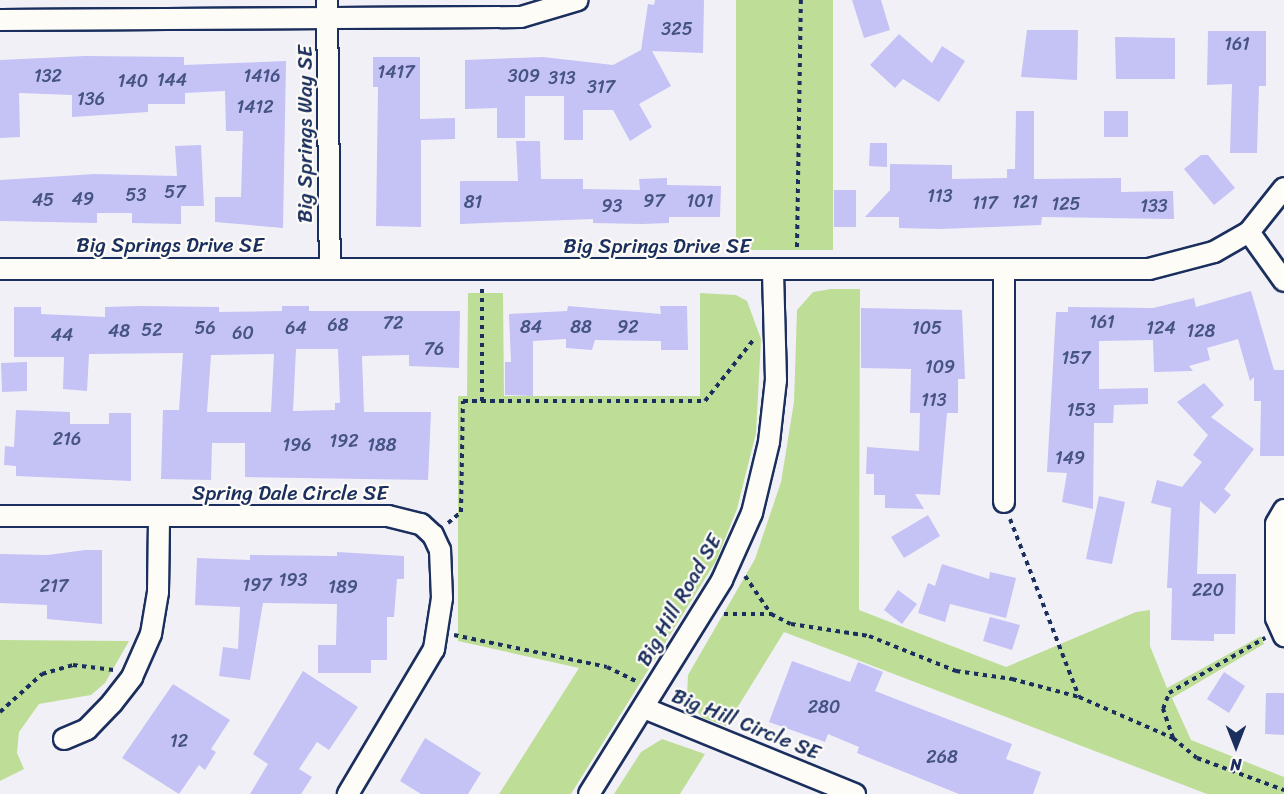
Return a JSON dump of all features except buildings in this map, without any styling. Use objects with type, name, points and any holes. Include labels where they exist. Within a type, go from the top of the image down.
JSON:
[{"type":"street","points":[[0,20],[328,10],[521,17],[554,11],[578,0]]},
{"type":"street","name":"Big Springs Way SE","points":[[328,10],[330,268]]},
{"type":"street","name":"Big Springs Drive SE","points":[[0,269],[330,268],[1004,272],[1149,269],[1214,252],[1249,232],[1284,188]]},
{"type":"street","points":[[1249,232],[1284,281]]},
{"type":"street","name":"Big Hill Road SE","points":[[589,794],[702,614],[733,558],[752,513],[769,442],[776,380],[773,271]]},
{"type":"street","points":[[1004,272],[1004,502]]},
{"type":"street","points":[[1281,633],[1276,524],[1284,510]]},
{"type":"street","name":"Spring Dale Circle SE","points":[[0,516],[159,518],[388,516],[408,518],[433,535]]},
{"type":"street","points":[[64,739],[87,729],[132,677],[151,634],[156,602],[159,518]]},
{"type":"street","points":[[348,794],[434,649],[438,633],[440,550],[433,535]]},
{"type":"street","name":"Big Hill Circle SE","points":[[644,708],[827,789],[855,794]]},
{"type":"path","points":[[797,247],[801,0]]},
{"type":"path","points":[[482,270],[482,401]]},
{"type":"path","points":[[433,535],[461,512],[463,401],[705,401],[761,330]]},
{"type":"path","points":[[1004,502],[1079,697]]},
{"type":"path","points":[[733,558],[771,614]]},
{"type":"path","points":[[702,614],[771,614],[791,624],[869,636],[956,671],[1012,679],[1079,697],[1173,738],[1197,758],[1284,790]]},
{"type":"path","points":[[438,633],[607,667],[655,690]]},
{"type":"path","points":[[1173,738],[1163,709],[1169,693],[1281,633]]},
{"type":"path","points":[[0,712],[42,674],[73,665],[132,677]]},
{"type":"green space","points":[[736,0],[833,0],[833,250],[736,250]]},
{"type":"green space","points":[[831,289],[860,289],[859,610],[1006,667],[1136,612],[1150,610],[1150,646],[1167,688],[1261,636],[1264,644],[1172,698],[1191,740],[1284,777],[1284,794],[1207,794],[784,632],[726,726],[703,718],[693,707],[687,696],[688,675],[755,559],[781,482],[794,402],[797,310],[813,292]]},
{"type":"green space","points":[[468,293],[503,293],[504,396],[700,396],[700,293],[736,295],[747,301],[761,339],[756,433],[737,509],[716,561],[571,794],[499,794],[579,668],[458,641],[458,396],[467,396]]},
{"type":"green space","points":[[0,640],[129,641],[105,683],[91,695],[39,704],[19,732],[17,753],[24,769],[0,781]]},
{"type":"green space","points":[[662,739],[705,754],[680,794],[614,794],[641,752]]}]
